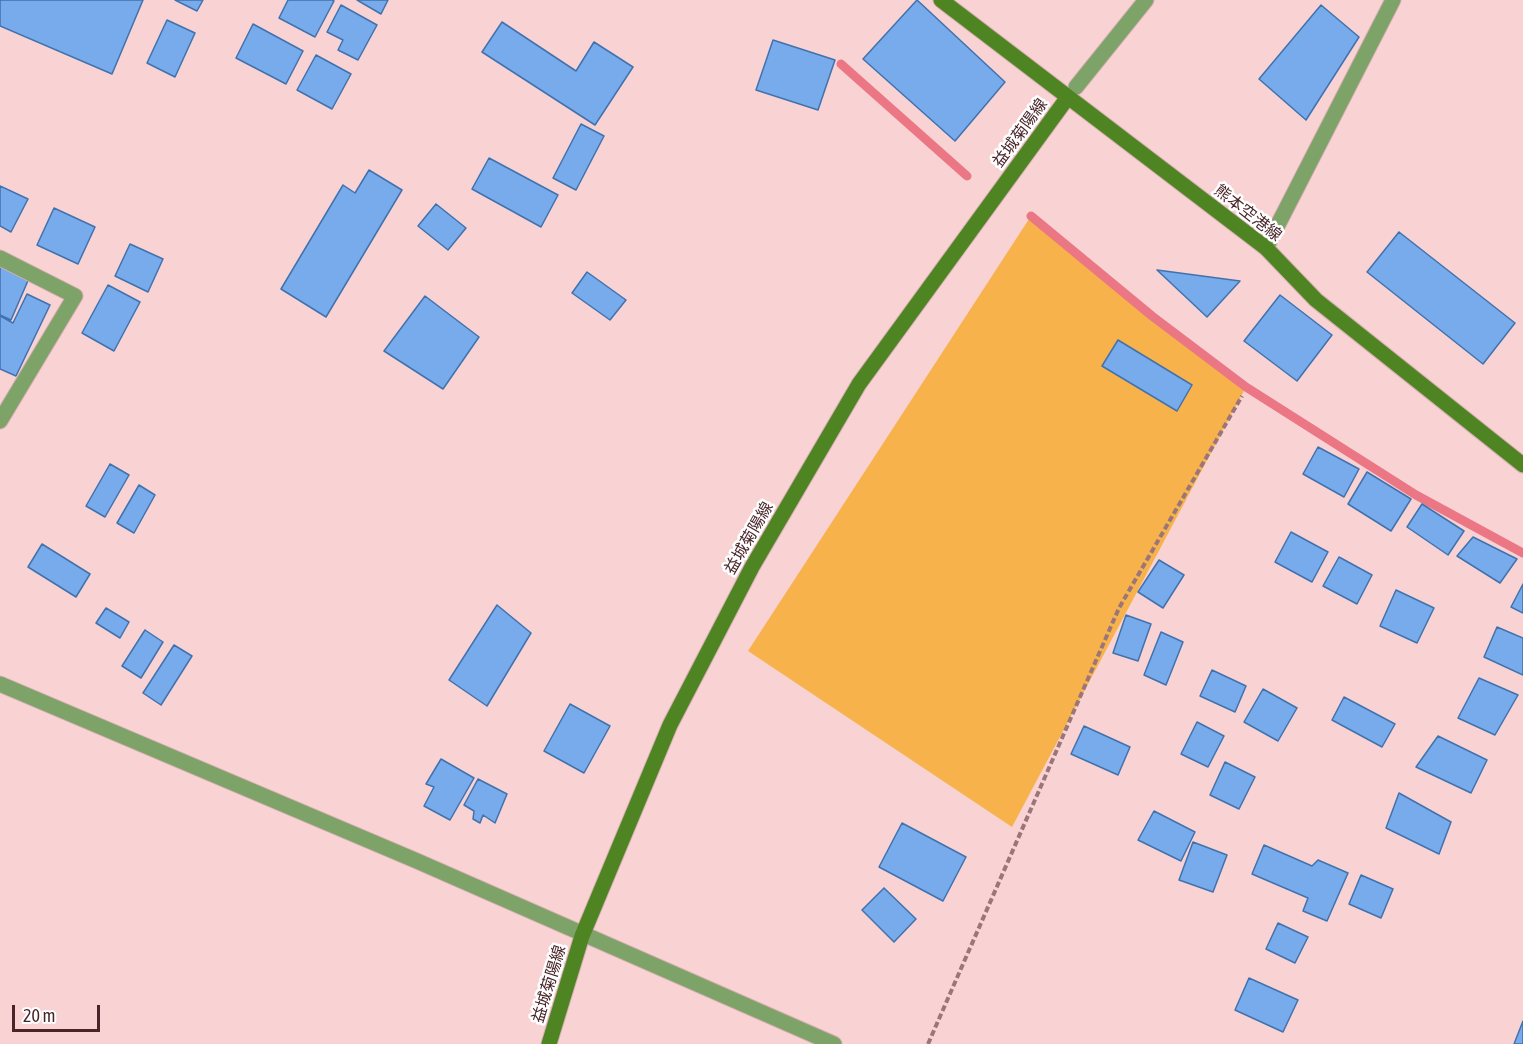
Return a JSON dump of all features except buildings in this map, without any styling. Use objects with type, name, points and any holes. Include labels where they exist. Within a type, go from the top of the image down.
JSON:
[{"type":"main road","name":"熊本空港線","points":[[941,0],[1072,92],[1266,248],[1316,300],[1523,465]]},
{"type":"main road","name":"益城菊陽線","points":[[549,1044],[582,936],[670,725],[752,567],[859,384],[1072,92]]},
{"type":"street","points":[[1072,92],[1146,0]]},
{"type":"street","points":[[1266,248],[1393,0]]},
{"type":"street","points":[[0,258],[75,296],[0,421]]},
{"type":"street","points":[[0,684],[417,861],[582,936],[834,1044]]},
{"type":"path","points":[[928,1044],[1119,608],[1242,396]]},
{"type":"shaded area","points":[[1031,216],[1246,387],[1012,827],[748,651]]},
{"type":"waterway","points":[[841,64],[967,176]]},
{"type":"waterway","points":[[1031,216],[1152,316],[1246,387],[1416,495],[1523,553]]}]
